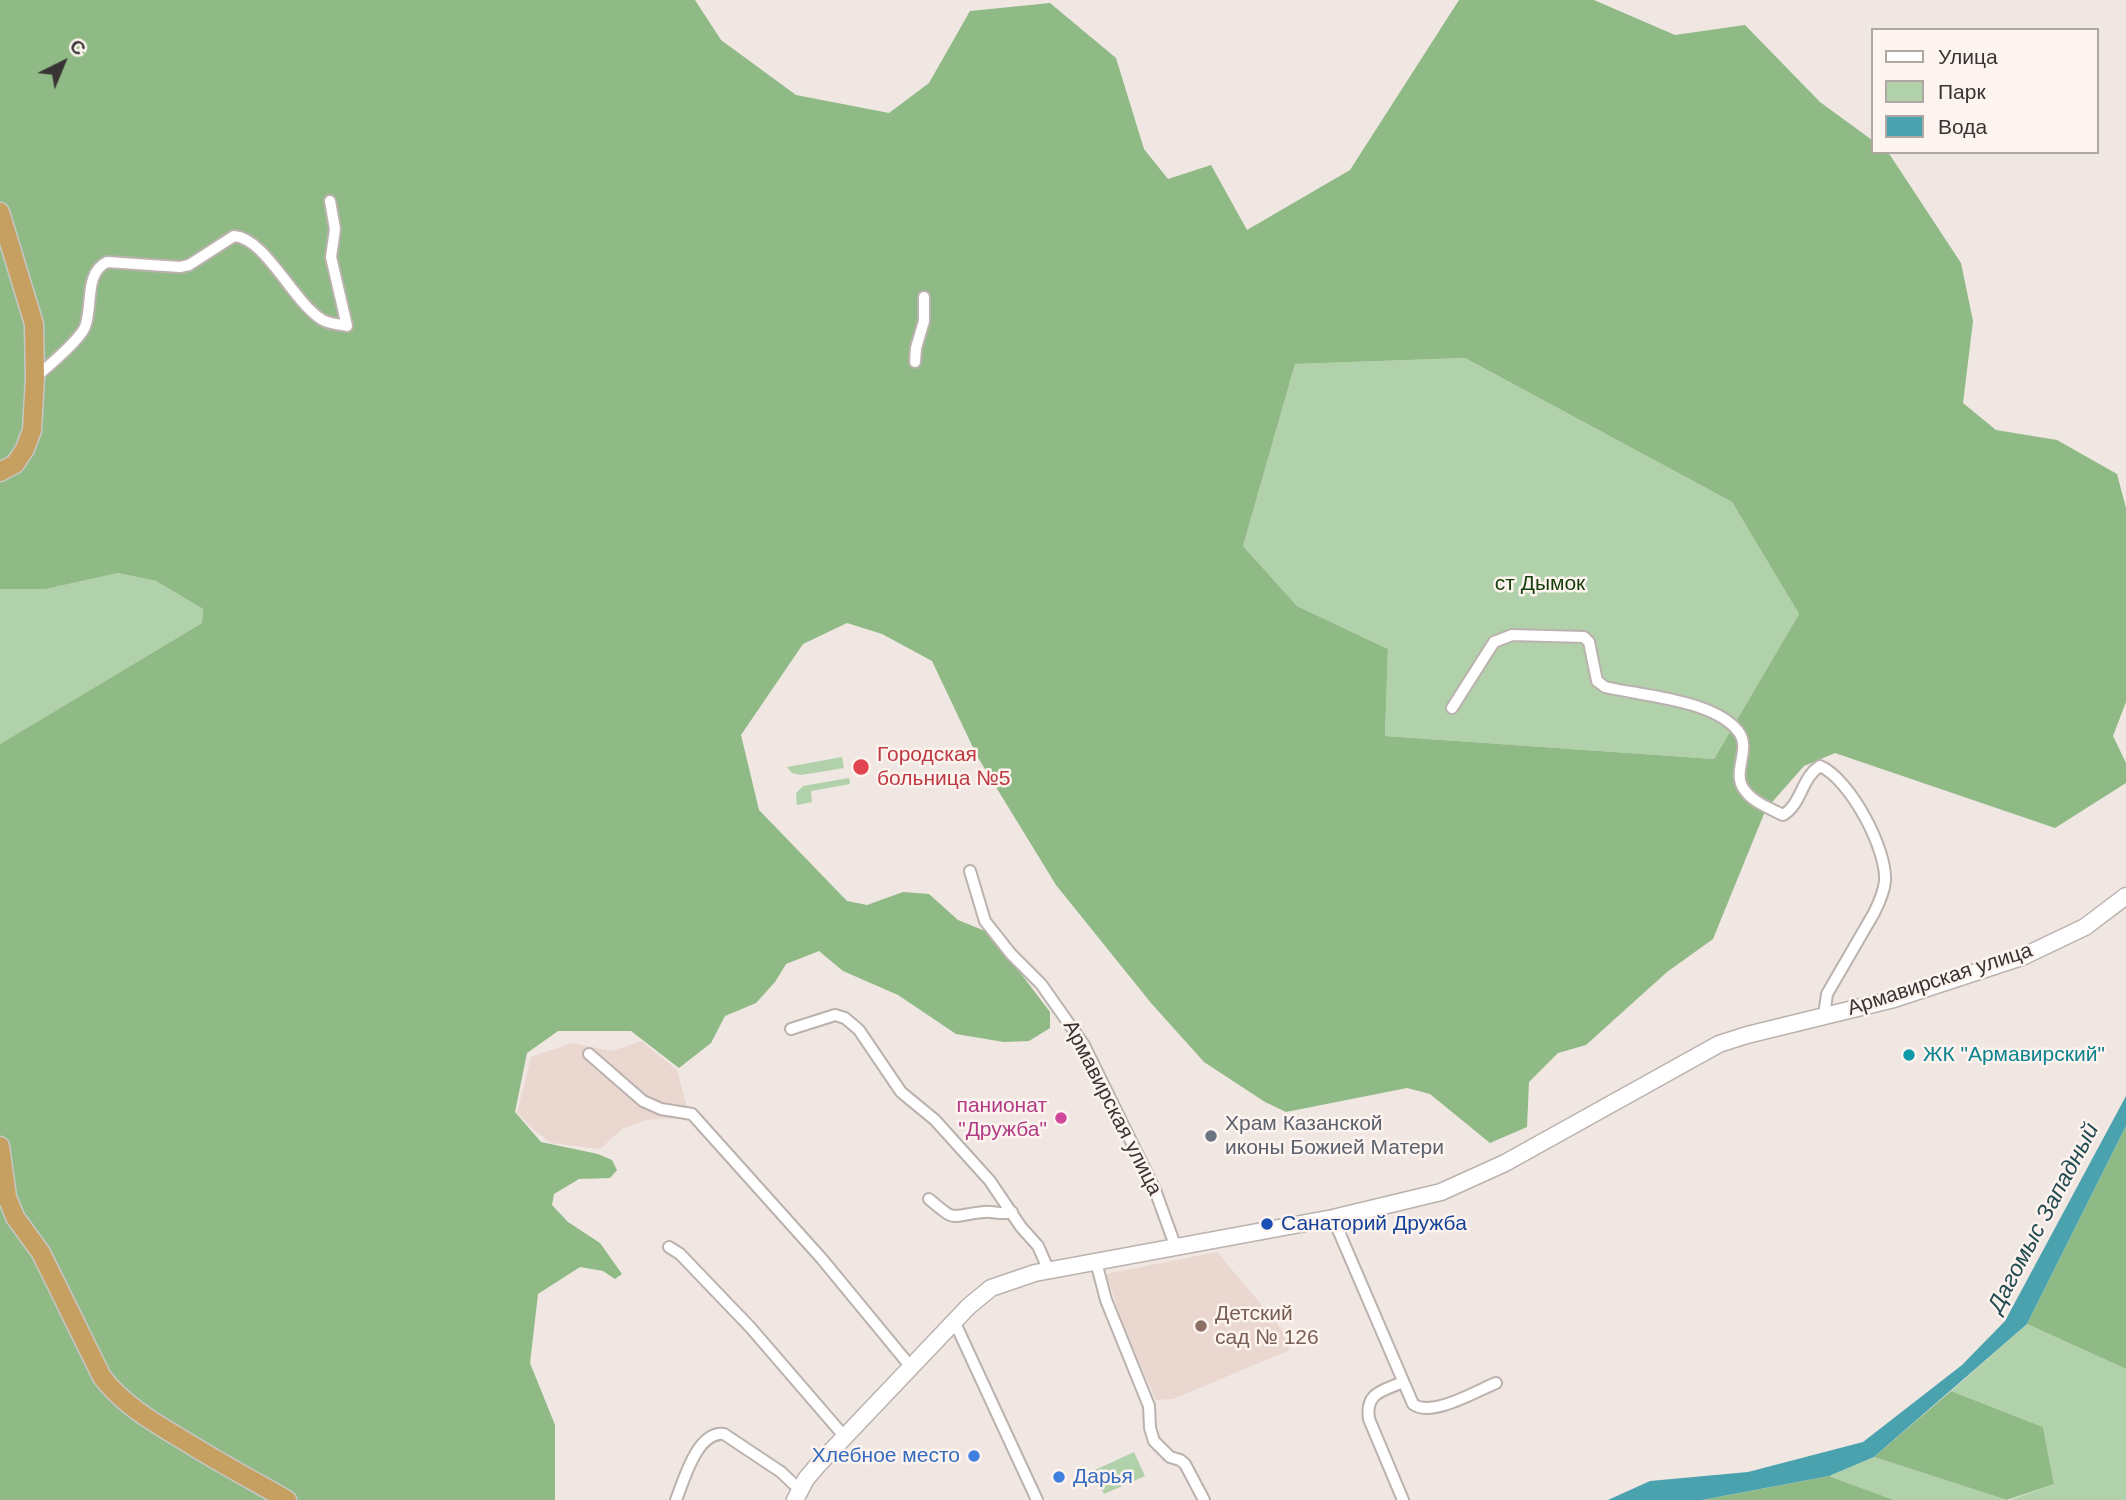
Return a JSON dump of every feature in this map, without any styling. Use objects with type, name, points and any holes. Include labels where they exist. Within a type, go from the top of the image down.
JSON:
[{"type":"highway","points":[[0,212],[34,324],[35,378],[32,430],[26,449],[15,464],[0,472]]},
{"type":"highway","points":[[0,1146],[7,1197],[15,1217],[41,1253],[112,1390],[160,1426],[287,1500]]},
{"type":"main road","name":"Армавирская улица","points":[[798,1495],[806,1479],[844,1436],[969,1306],[991,1288],[1049,1271],[1333,1218],[1441,1192],[1505,1163],[1699,1054],[1746,1035],[1894,999],[2022,957],[2085,927],[2126,896]]},
{"type":"street","points":[[35,378],[62,354],[85,328],[93,280],[101,265],[107,262],[180,267],[189,265],[234,236],[251,241],[292,292],[321,319],[348,326],[331,257],[335,229],[330,201]]},
{"type":"street","points":[[915,362],[924,321],[924,297]]},
{"type":"street","name":"Армавирская улица","points":[[1452,708],[1494,642],[1511,635],[1584,637],[1589,642],[1597,681],[1605,687],[1698,705],[1730,723],[1743,739],[1739,780],[1745,792],[1760,804],[1783,815],[1792,810],[1804,783],[1814,770],[1820,766],[1833,773],[1854,799],[1872,829],[1885,880],[1874,913],[1827,994],[1824,1016]]},
{"type":"street","name":"Армавирская улица","points":[[970,871],[980,908],[989,928],[1041,984],[1084,1045],[1155,1190],[1176,1248]]},
{"type":"street","points":[[791,1029],[835,1015],[845,1018],[859,1030],[901,1092],[935,1120],[990,1181],[1021,1227],[1038,1246],[1049,1271]]},
{"type":"street","points":[[589,1054],[643,1101],[661,1109],[692,1114],[822,1259],[911,1367]]},
{"type":"street","points":[[929,1199],[948,1216],[959,1218],[982,1212],[1012,1212]]},
{"type":"street","points":[[1333,1218],[1413,1404],[1419,1409],[1427,1410],[1496,1383]]},
{"type":"street","points":[[669,1247],[680,1254],[750,1327],[844,1436]]},
{"type":"street","points":[[1096,1262],[1106,1300],[1149,1406],[1150,1428],[1154,1440],[1170,1457],[1185,1464],[1204,1500]]},
{"type":"street","points":[[955,1322],[1037,1500]]},
{"type":"street","points":[[1403,1500],[1369,1419],[1367,1407],[1372,1396],[1404,1382]]},
{"type":"street","points":[[676,1500],[691,1461],[707,1438],[715,1433],[724,1434],[781,1472],[798,1495]]},
{"type":"shaded area","points":[[641,1041],[677,1070],[687,1107],[675,1118],[645,1120],[622,1129],[600,1149],[551,1143],[517,1113],[531,1057],[572,1043],[612,1051]]},
{"type":"shaded area","name":"Детский сад № 126","points":[[1217,1252],[1281,1328],[1290,1350],[1173,1399],[1156,1400],[1123,1324],[1106,1274]]},
{"type":"green space","points":[[0,0],[695,0],[721,40],[796,95],[889,113],[929,83],[970,11],[1050,3],[1116,58],[1144,149],[1168,179],[1211,165],[1247,230],[1350,170],[1459,0],[1594,0],[1675,35],[1745,25],[1820,102],[1870,139],[1870,154],[1889,154],[1961,263],[1973,321],[1963,403],[1996,430],[2057,440],[2117,474],[2126,508],[2126,702],[2113,736],[2126,763],[2126,783],[2055,828],[1835,753],[1804,766],[1766,809],[1713,939],[1667,972],[1586,1045],[1558,1053],[1529,1082],[1527,1127],[1490,1143],[1430,1094],[1407,1088],[1286,1112],[1265,1102],[1204,1062],[1151,1003],[1056,885],[977,756],[932,661],[882,634],[847,623],[803,644],[741,735],[759,810],[847,901],[867,905],[903,892],[929,894],[958,920],[990,933],[1050,1012],[1050,1028],[1029,1041],[1004,1042],[956,1034],[898,995],[843,971],[819,951],[786,964],[775,982],[756,1003],[725,1016],[711,1043],[679,1068],[631,1031],[558,1031],[527,1053],[515,1112],[541,1142],[598,1154],[612,1160],[617,1170],[610,1178],[579,1179],[554,1194],[552,1205],[568,1222],[600,1243],[622,1274],[615,1279],[603,1271],[580,1267],[538,1294],[530,1363],[555,1425],[555,1500],[0,1500],[0,744],[202,623],[203,609],[156,581],[118,573],[46,589],[0,589]],"holes":[[[1465,358],[1732,502],[1799,614],[1714,759],[1385,736],[1388,649],[1297,606],[1243,546],[1295,364]]]},
{"type":"green space","name":"ст Дымок","points":[[1465,358],[1732,502],[1799,614],[1714,759],[1385,736],[1388,649],[1297,606],[1243,546],[1295,364]]},
{"type":"green space","points":[[118,573],[156,581],[203,609],[202,623],[0,744],[0,589],[46,589]]},
{"type":"green space","points":[[842,757],[844,768],[801,775],[792,773],[787,767]]},
{"type":"green space","points":[[849,778],[850,784],[811,791],[812,802],[797,805],[796,793],[803,786]]},
{"type":"green space","points":[[2126,1126],[2126,1369],[2027,1324]]},
{"type":"green space","points":[[2027,1324],[2126,1369],[2126,1500],[2010,1500],[2054,1484],[2043,1427],[1951,1391]]},
{"type":"green space","points":[[1951,1391],[2043,1427],[2054,1484],[2007,1500],[1874,1457]]},
{"type":"green space","points":[[1134,1452],[1145,1476],[1104,1494],[1093,1471]]},
{"type":"green space","points":[[1874,1457],[2007,1500],[1894,1500],[1829,1476]]},
{"type":"green space","points":[[1829,1476],[1894,1500],[1702,1500]]},
{"type":"water","points":[[2126,1096],[2126,1126],[2027,1324],[1874,1457],[1829,1476],[1702,1500],[1608,1500],[1650,1481],[1748,1472],[1863,1442],[1962,1365],[2005,1321]]},
{"type":"place","name":"Городская больница №5","points":[[861,767]]},
{"type":"place","name":"ЖК \"Армавирский\"","points":[[1909,1055]]},
{"type":"place","name":"панионат \"Дружба\"","points":[[1061,1118]]},
{"type":"place","name":"Храм Казанской иконы Божией Матери","points":[[1211,1136]]},
{"type":"place","name":"Санаторий Дружба","points":[[1267,1224]]},
{"type":"place","name":"Детский сад № 126","points":[[1201,1326]]},
{"type":"place","name":"Хлебное место","points":[[974,1456]]},
{"type":"place","name":"Дарья","points":[[1059,1477]]},
{"type":"water label","name":"Дагомыс Западный","points":[[2044,1218]]}]
